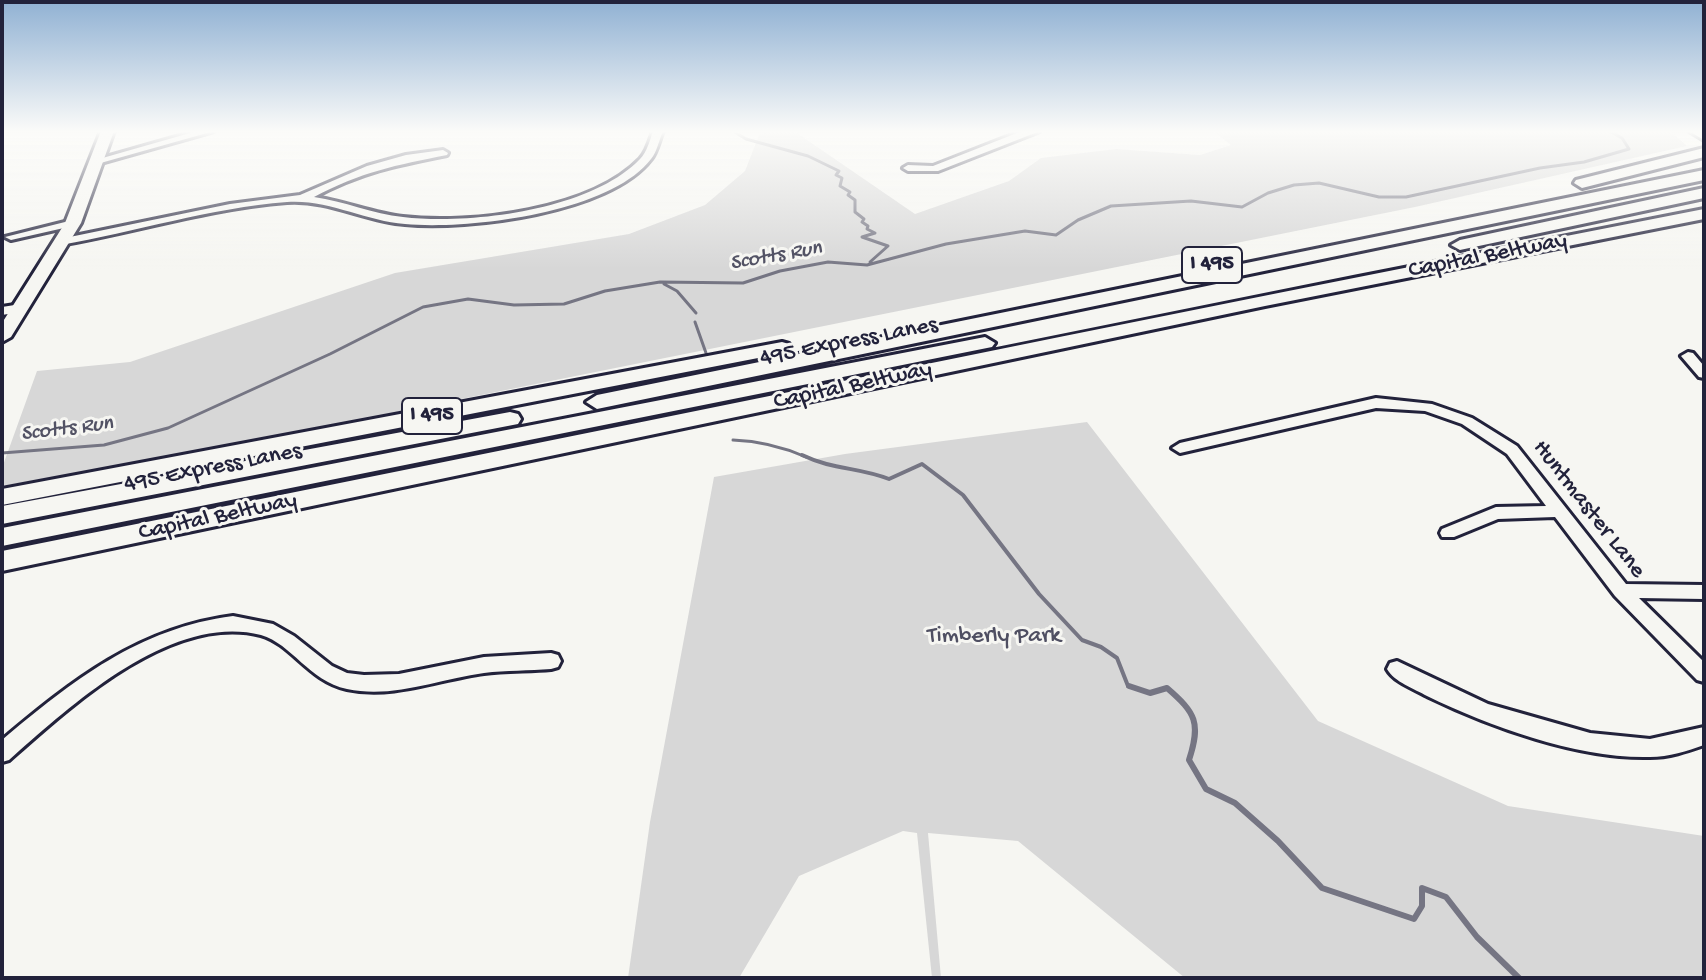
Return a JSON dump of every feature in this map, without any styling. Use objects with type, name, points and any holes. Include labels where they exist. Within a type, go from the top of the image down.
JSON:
[{"type":"highway","points":[[1564,188],[1608,177]]},
{"type":"highway","name":"Capital Beltway","points":[[2,497],[1154,278],[1618,177]]},
{"type":"highway","name":"495 Express Lanes","points":[[2,515],[548,412],[1695,177]]},
{"type":"highway","name":"495 Express Lanes","points":[[2,537],[1219,297],[1704,196]]},
{"type":"highway","name":"Capital Beltway","points":[[2,561],[1281,297],[1704,214]]},
{"type":"main road","points":[[2,337],[73,223],[91,177]]},
{"type":"street","points":[[60,242],[240,206],[303,198],[349,177]]},
{"type":"street","points":[[303,198],[408,221],[469,222],[570,202],[623,177]]},
{"type":"street","points":[[11,237],[73,223]]},
{"type":"street","points":[[2,311],[21,308]]},
{"type":"street","points":[[1688,356],[1704,374]]},
{"type":"street","name":"Huntmaster Lane","points":[[1180,448],[1376,403],[1408,404],[1445,412],[1498,438],[1521,460],[1621,591],[1704,674]]},
{"type":"street","points":[[1448,533],[1496,513],[1559,511]]},
{"type":"street","points":[[1621,591],[1704,592]]},
{"type":"street","points":[[2,753],[57,704],[101,674],[167,639],[207,627],[231,624],[266,629],[283,637],[325,673],[350,682],[416,681],[480,665],[551,661]]},
{"type":"street","points":[[1397,669],[1453,701],[1587,742],[1650,748],[1675,745],[1704,736]]},
{"type":"green space","points":[[738,177],[861,177],[915,214],[1015,177],[1550,177],[1415,207],[223,447],[2,486],[2,468],[37,371],[130,362],[395,273],[629,234],[705,205]]},
{"type":"green space","name":"Timberly Park","points":[[1087,422],[1318,721],[1508,806],[1704,836],[1704,978],[1185,978],[1018,841],[928,833],[941,978],[932,978],[917,833],[903,831],[799,876],[739,978],[628,978],[650,822],[714,477],[845,454]]},
{"type":"waterway","points":[[839,177],[842,178],[840,186],[850,192],[848,195],[855,200],[855,212],[864,219],[862,222],[868,226],[867,229],[875,233],[862,237],[888,246],[870,262]]},
{"type":"waterway","name":"Scotts Run","points":[[2,453],[104,445],[168,428],[330,354],[423,307],[468,299],[514,305],[564,304],[605,291],[660,282],[743,283],[780,271],[828,262],[867,265],[946,244],[1025,231],[1056,235],[1078,220],[1111,206],[1191,201],[1242,207],[1268,193],[1294,185],[1319,183],[1379,197],[1406,197],[1500,177]]},
{"type":"waterway","points":[[664,284],[677,291],[696,313]]},
{"type":"waterway","points":[[695,322],[706,353]]},
{"type":"waterway","points":[[733,440],[770,445],[806,457]]},
{"type":"waterway","points":[[802,455],[889,479],[922,464],[963,495],[1039,594],[1082,640],[1101,647],[1117,658],[1128,686],[1135,688]]},
{"type":"waterway","points":[[1129,686],[1135,688]]},
{"type":"waterway","points":[[1135,688],[1150,693],[1167,688],[1184,705],[1195,728],[1189,760],[1206,789],[1235,803],[1278,841],[1322,888],[1414,919],[1422,906],[1422,888],[1446,897],[1477,937],[1519,978]]}]
